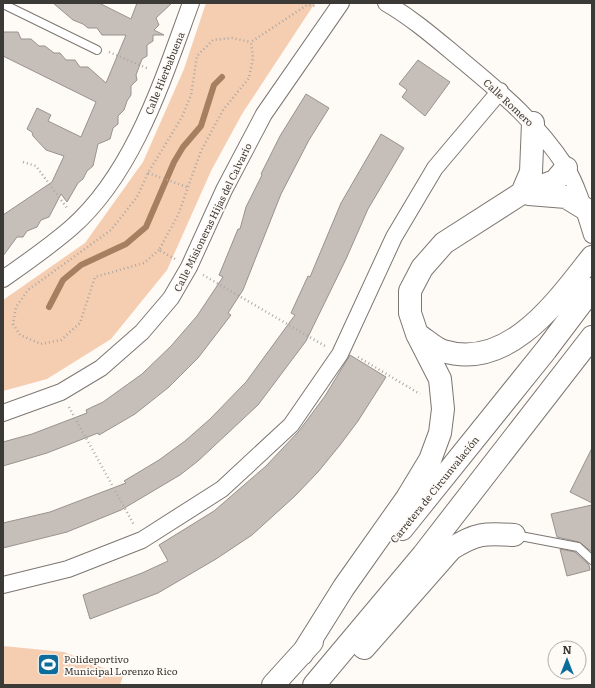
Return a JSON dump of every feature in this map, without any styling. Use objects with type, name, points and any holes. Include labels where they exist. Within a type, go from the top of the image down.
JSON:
[{"type":"main road","points":[[522,193],[531,172],[533,123]]},
{"type":"main road","points":[[302,654],[344,587],[407,498],[430,460],[440,433],[443,409],[440,379],[418,334],[410,313],[410,291],[422,268],[444,243],[522,193],[555,181],[566,168]]},
{"type":"main road","points":[[522,193],[566,197],[584,208]]},
{"type":"main road","points":[[418,334],[442,350],[463,355],[490,350],[516,339],[554,306],[592,257]]},
{"type":"main road","name":"Carretera de Circunvalación","points":[[272,685],[302,654],[536,362],[592,289]]},
{"type":"main road","points":[[314,685],[423,555],[592,337]]},
{"type":"main road","points":[[329,685],[339,676],[451,549],[467,538],[487,533],[514,535]]},
{"type":"street","name":"Calle Hierbabuena","points":[[3,279],[24,265],[76,222],[100,195],[128,154],[155,100],[191,3]]},
{"type":"street","name":"Calle Romero","points":[[386,3],[404,13],[500,91],[533,123],[566,168],[584,208],[592,235]]},
{"type":"street","name":"Calle Misioneras Hijas del Calvario","points":[[3,413],[61,392],[101,368],[142,332],[171,298],[189,267],[224,190],[264,114],[339,6]]},
{"type":"street","points":[[3,585],[68,569],[142,540],[222,489],[285,431],[291,425],[340,354],[394,237],[435,168],[500,91]]},
{"type":"lane","points":[[3,4],[97,50]]},
{"type":"lane","points":[[514,535],[578,546],[592,560]]},
{"type":"path","points":[[251,42],[253,58],[249,78],[223,110],[201,151],[178,215],[159,250],[144,263],[95,277],[80,323],[61,340],[41,344],[20,335],[13,324],[16,308],[28,290],[111,230],[137,197],[148,173],[182,117],[191,95],[197,56],[213,40],[232,38],[251,42],[307,5],[339,6]]},
{"type":"path","points":[[97,50],[101,48],[164,76]]},
{"type":"path","points":[[23,162],[36,166],[76,222]]},
{"type":"path","points":[[148,173],[187,187]]},
{"type":"path","points":[[159,250],[340,354],[353,354],[414,389]]},
{"type":"path","points":[[61,392],[142,540]]},
{"type":"shaded area","points":[[206,3],[315,3],[242,114],[211,171],[167,270],[111,339],[47,379],[3,391],[3,300],[85,243],[143,162],[184,69]]},
{"type":"shaded area","name":"Polideportivo Municipal Lorenzo Rico","points":[[3,646],[64,652],[123,676],[120,685],[3,685]]},
{"type":"building","points":[[53,3],[99,3],[131,19],[137,3],[172,3],[156,18],[159,25],[154,30],[164,35],[153,35],[153,41],[147,45],[147,56],[142,59],[136,75],[137,80],[131,86],[131,95],[124,110],[118,116],[118,124],[113,128],[110,139],[98,144],[93,166],[78,183],[67,202],[61,194],[49,217],[41,220],[37,227],[27,231],[23,237],[17,237],[3,256],[3,215],[52,182],[64,156],[46,150],[33,136],[32,132],[27,129],[37,108],[51,115],[48,121],[81,137],[96,102],[3,56],[3,32],[18,32],[21,39],[31,39],[39,46],[45,46],[54,53],[60,53],[66,60],[75,60],[80,67],[88,67],[106,83],[126,35],[102,35],[97,28],[88,28],[73,20]]},
{"type":"building","points":[[418,60],[450,82],[425,116],[402,97],[407,90],[399,84]]},
{"type":"building","points":[[306,94],[329,108],[309,140],[281,194],[243,290],[228,313],[231,315],[198,358],[169,387],[135,414],[99,435],[98,433],[47,453],[3,466],[3,442],[32,434],[87,413],[86,410],[103,402],[142,374],[171,346],[197,316],[223,277],[219,275],[238,229],[240,229],[246,207],[280,136]]},
{"type":"building","points":[[381,134],[404,148],[368,209],[346,259],[306,341],[258,405],[198,461],[180,475],[121,510],[67,532],[3,548],[3,523],[50,512],[126,483],[124,481],[159,460],[185,441],[210,419],[246,382],[295,315],[291,313],[308,276],[310,277],[341,203]]},
{"type":"building","points":[[350,355],[386,377],[358,421],[340,445],[318,472],[295,496],[252,535],[216,559],[158,593],[90,619],[83,595],[142,573],[168,561],[159,545],[214,511],[266,466],[299,431],[325,396]]},
{"type":"building","points":[[592,448],[592,503],[570,492]]},
{"type":"building","points":[[592,505],[592,552],[579,542],[557,537],[551,514]]},
{"type":"building","points":[[560,549],[575,552],[589,565],[590,570],[567,576]]},
{"type":"waterway","points":[[49,307],[63,280],[81,265],[126,244],[146,227],[174,162],[183,147],[201,126],[214,85],[222,77]]},
{"type":"place","name":"Polideportivo Municipal Lorenzo Rico","points":[[48,664]]}]
